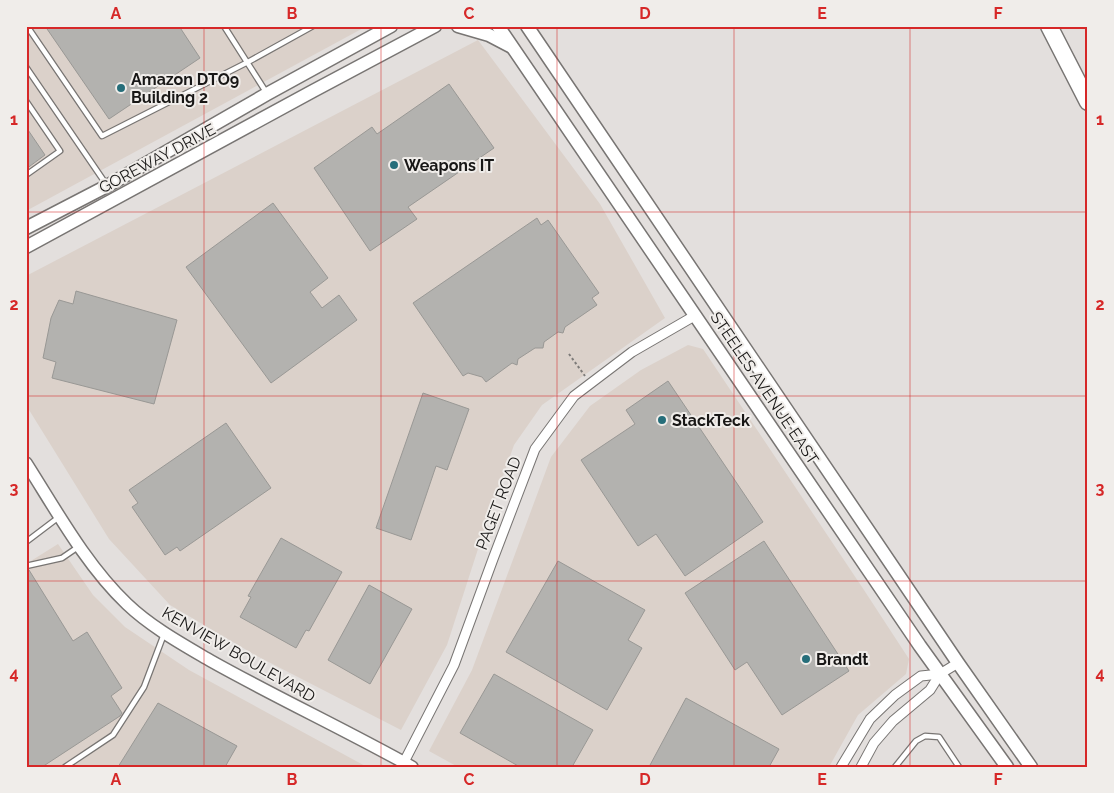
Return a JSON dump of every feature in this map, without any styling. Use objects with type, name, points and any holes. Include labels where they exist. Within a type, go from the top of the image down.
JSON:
[{"type":"highway","points":[[1049,26],[1088,102]]},
{"type":"main road","name":"GOREWAY DRIVE","points":[[26,228],[107,186],[267,94],[391,26]]},
{"type":"main road","name":"GOREWAY DRIVE","points":[[26,247],[435,26]]},
{"type":"main road","points":[[458,26],[489,35],[512,47]]},
{"type":"main road","name":"STEELES AVENUE EAST","points":[[498,26],[940,674],[1007,767]]},
{"type":"main road","name":"STEELES AVENUE EAST","points":[[527,26],[1030,767]]},
{"type":"street","name":"PAGET ROAD","points":[[408,764],[454,665],[535,449],[574,396],[632,352],[696,315]]},
{"type":"street","name":"KENVIEW BOULEVARD","points":[[26,462],[80,546],[109,586],[128,605],[165,632],[236,675],[408,764]]},
{"type":"street","points":[[841,767],[870,719],[888,701],[921,676],[940,674],[958,663]]},
{"type":"street","points":[[861,767],[874,742],[893,721],[930,690],[940,674]]},
{"type":"lane","points":[[27,26],[102,136],[248,62],[313,26]]},
{"type":"lane","points":[[224,26],[267,94]]},
{"type":"lane","points":[[26,68],[107,186]]},
{"type":"lane","points":[[26,101],[60,151],[26,175]]},
{"type":"lane","points":[[26,542],[60,516]]},
{"type":"lane","points":[[26,566],[62,558],[80,546]]},
{"type":"lane","points":[[65,767],[113,735],[144,687],[165,632]]},
{"type":"lane","points":[[895,767],[916,741],[925,736],[939,738],[959,767]]},
{"type":"path","points":[[570,354],[590,384]]},
{"type":"shaded area","points":[[26,26],[367,26],[26,211]]},
{"type":"shaded area","points":[[478,40],[600,204],[665,318],[542,405],[514,445],[447,645],[401,730],[255,655],[170,605],[109,539],[26,405],[26,276]]},
{"type":"shaded area","points":[[688,345],[703,349],[862,587],[909,659],[906,674],[858,715],[829,767],[458,767],[429,751],[472,670],[551,457],[590,406],[641,370]]},
{"type":"shaded area","points":[[58,544],[93,595],[125,627],[189,670],[367,767],[26,767],[26,564]]},
{"type":"building","name":"Amazon DTO9 Building 2","points":[[45,26],[179,26],[200,58],[109,119]]},
{"type":"building","name":"Weapons IT","points":[[449,84],[494,148],[408,207],[417,219],[370,251],[314,168],[372,127],[377,134]]},
{"type":"building","points":[[26,127],[45,155],[26,169]]},
{"type":"building","points":[[273,203],[328,278],[310,292],[322,308],[339,295],[357,320],[271,383],[186,267]]},
{"type":"building","points":[[537,218],[541,225],[548,220],[599,293],[592,298],[597,305],[565,327],[563,333],[558,332],[544,342],[543,348],[535,348],[518,359],[517,365],[512,363],[486,382],[482,377],[468,373],[463,376],[413,303]]},
{"type":"building","points":[[76,291],[177,320],[154,404],[52,378],[56,362],[43,358],[51,318],[59,300],[73,304]]},
{"type":"building","points":[[668,381],[763,522],[685,576],[656,534],[638,546],[581,460],[635,424],[626,410]]},
{"type":"building","points":[[423,393],[469,409],[447,470],[436,466],[411,540],[376,528]]},
{"type":"building","points":[[226,423],[271,488],[180,551],[177,547],[165,555],[132,507],[138,503],[129,490]]},
{"type":"building","points":[[281,538],[342,572],[309,631],[306,630],[296,648],[240,617],[251,597],[248,596]]},
{"type":"building","points":[[764,541],[849,671],[782,715],[747,662],[735,670],[685,593]]},
{"type":"building","points":[[558,561],[645,610],[628,640],[642,648],[607,710],[506,652]]},
{"type":"building","points":[[26,570],[29,570],[73,641],[87,632],[122,688],[111,696],[122,713],[120,716],[42,767],[26,767]]},
{"type":"building","points":[[369,585],[412,609],[370,684],[328,660]]},
{"type":"building","points":[[494,674],[593,730],[572,767],[520,767],[460,733]]},
{"type":"building","points":[[686,698],[779,749],[769,767],[649,767]]},
{"type":"building","points":[[158,703],[237,746],[225,767],[118,767]]},
{"type":"place","name":"Amazon DTO9 Building 2","points":[[121,88]]},
{"type":"place","name":"Weapons IT","points":[[394,165]]},
{"type":"place","name":"StackTeck","points":[[662,420]]},
{"type":"place","name":"Brandt","points":[[806,659]]}]
